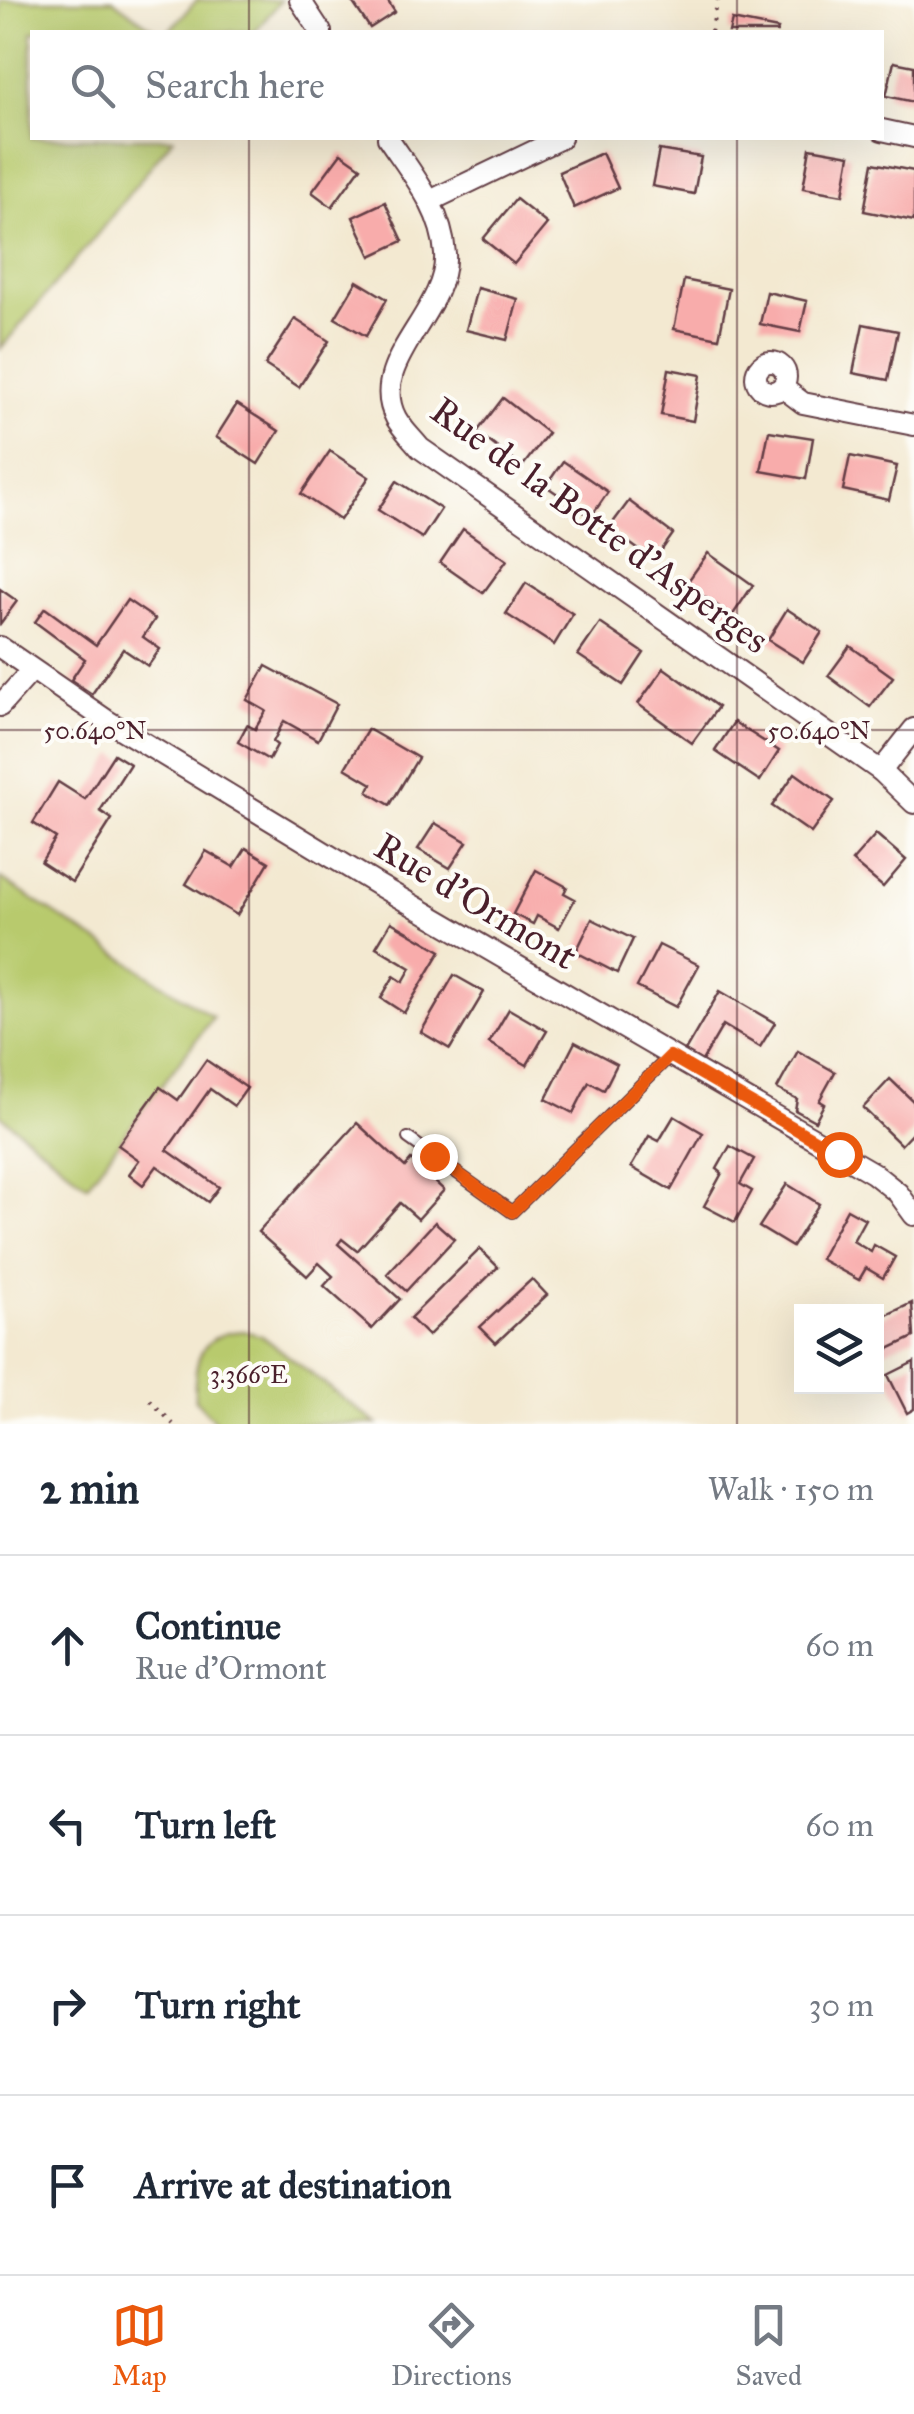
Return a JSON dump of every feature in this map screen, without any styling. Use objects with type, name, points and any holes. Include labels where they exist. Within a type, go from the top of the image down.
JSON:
[{"type":"street","points":[[300,0],[320,30]]},
{"type":"street","points":[[884,130],[914,136]]},
{"type":"street","name":"Rue de la Botte d'Asperges","points":[[389,140],[430,201],[441,228],[445,269],[432,306],[394,367],[390,400],[404,429],[420,448],[881,771],[914,802]]},
{"type":"street","points":[[430,201],[557,140]]},
{"type":"street","points":[[782,387],[804,404],[914,426]]},
{"type":"street","name":"Rue d'Ormont","points":[[0,647],[106,720],[296,835],[873,1173],[898,1193],[914,1215]]},
{"type":"street","points":[[0,706],[32,670]]},
{"type":"street","points":[[881,771],[914,729]]},
{"type":"lane","points":[[408,1138],[512,1212],[670,1056]]},
{"type":"path","points":[[711,30],[718,0]]},
{"type":"path","points":[[150,1400],[173,1424]]},
{"type":"green space","points":[[0,0],[113,0],[155,30],[30,30],[30,140],[171,140],[0,349]]},
{"type":"green space","points":[[197,0],[281,0],[257,30],[170,30]]},
{"type":"green space","points":[[0,878],[213,1017],[87,1185],[0,1115]]},
{"type":"green space","points":[[244,1331],[262,1336],[377,1424],[218,1424],[195,1400],[198,1361],[202,1351],[218,1337]]},
{"type":"building","points":[[351,0],[387,0],[395,12],[370,28]]},
{"type":"building","points":[[732,20],[778,29],[778,30],[730,30]]},
{"type":"building","points":[[894,62],[914,66],[914,102],[886,96]]},
{"type":"building","points":[[810,148],[850,155],[843,195],[803,188]]},
{"type":"building","points":[[659,150],[701,157],[694,194],[652,186]]},
{"type":"building","points":[[341,153],[361,167],[332,207],[312,192]]},
{"type":"building","points":[[602,153],[618,188],[574,208],[559,172]]},
{"type":"building","points":[[873,163],[914,171],[914,221],[864,211]]},
{"type":"building","points":[[516,199],[547,224],[514,264],[483,239]]},
{"type":"building","points":[[385,202],[403,241],[371,256],[353,217]]},
{"type":"building","points":[[684,280],[729,289],[719,338],[674,329]]},
{"type":"building","points":[[357,281],[387,299],[366,336],[335,318]]},
{"type":"building","points":[[477,288],[518,299],[507,340],[466,330]]},
{"type":"building","points":[[767,292],[807,301],[800,332],[760,324]]},
{"type":"building","points":[[295,319],[329,341],[299,387],[265,365]]},
{"type":"building","points":[[863,324],[898,331],[888,380],[853,373]]},
{"type":"building","points":[[669,369],[701,375],[693,421],[661,415]]},
{"type":"building","points":[[503,398],[548,433],[522,467],[477,432]]},
{"type":"building","points":[[237,404],[279,431],[258,464],[216,437]]},
{"type":"building","points":[[769,431],[813,438],[806,479],[761,471]]},
{"type":"building","points":[[330,451],[369,477],[340,520],[301,494]]},
{"type":"building","points":[[850,456],[897,466],[889,500],[843,490]]},
{"type":"building","points":[[563,461],[608,492],[591,517],[546,486]]},
{"type":"building","points":[[397,481],[441,509],[422,538],[378,510]]},
{"type":"building","points":[[629,501],[673,534],[654,561],[609,528]]},
{"type":"building","points":[[463,529],[507,560],[483,593],[440,563]]},
{"type":"building","points":[[708,553],[753,585],[732,616],[686,584]]},
{"type":"building","points":[[526,583],[573,614],[554,645],[506,614]]},
{"type":"building","points":[[0,589],[17,601],[0,624]]},
{"type":"building","points":[[127,600],[155,619],[143,637],[160,649],[148,666],[123,649],[92,694],[71,680],[85,659],[35,622],[45,608],[96,645]]},
{"type":"building","points":[[787,609],[822,632],[803,662],[768,640]]},
{"type":"building","points":[[600,623],[644,653],[623,685],[578,655]]},
{"type":"building","points":[[850,646],[893,677],[870,707],[828,676]]},
{"type":"building","points":[[266,666],[337,704],[318,740],[284,721],[269,760],[238,742],[247,725],[255,729],[266,711],[247,700]]},
{"type":"building","points":[[664,668],[718,707],[692,743],[638,704]]},
{"type":"building","points":[[734,722],[779,751],[760,781],[715,751]]},
{"type":"building","points":[[368,729],[418,758],[390,805],[368,792],[372,784],[345,768]]},
{"type":"building","points":[[114,754],[130,764],[100,811],[112,819],[72,882],[41,862],[56,838],[33,823],[58,782],[85,799]]},
{"type":"building","points":[[795,773],[834,801],[811,833],[772,806]]},
{"type":"building","points":[[435,823],[467,842],[450,868],[418,849]]},
{"type":"building","points":[[876,834],[906,860],[883,887],[852,861]]},
{"type":"building","points":[[246,848],[269,862],[237,915],[186,884],[206,851],[234,867]]},
{"type":"building","points":[[536,870],[567,887],[564,893],[575,899],[559,928],[537,916],[533,924],[513,914]]},
{"type":"building","points":[[592,919],[633,939],[617,973],[576,952]]},
{"type":"building","points":[[391,922],[441,951],[404,1013],[381,998],[394,976],[403,982],[411,968],[376,947]]},
{"type":"building","points":[[659,945],[699,965],[676,1007],[637,987]]},
{"type":"building","points":[[454,975],[484,992],[450,1049],[421,1032]]},
{"type":"building","points":[[720,991],[775,1023],[760,1047],[723,1025],[702,1061],[685,1051]]},
{"type":"building","points":[[509,1009],[547,1031],[527,1065],[489,1043]]},
{"type":"building","points":[[575,1042],[617,1064],[604,1090],[589,1082],[573,1113],[546,1099]]},
{"type":"building","points":[[798,1051],[835,1072],[819,1101],[824,1104],[815,1121],[795,1110],[797,1099],[777,1089]]},
{"type":"building","points":[[206,1060],[247,1088],[234,1106],[210,1089],[167,1150],[219,1187],[208,1202],[157,1166],[143,1185],[129,1174],[139,1160],[118,1145],[160,1087],[178,1100]]},
{"type":"building","points":[[890,1079],[914,1102],[914,1131],[901,1145],[863,1108]]},
{"type":"building","points":[[674,1116],[703,1133],[671,1190],[631,1167],[649,1136],[659,1141]]},
{"type":"building","points":[[357,1123],[405,1167],[411,1160],[444,1190],[418,1219],[400,1203],[357,1251],[342,1239],[338,1244],[400,1299],[372,1329],[324,1286],[333,1276],[319,1263],[307,1276],[258,1232]]},
{"type":"building","points":[[730,1146],[754,1159],[740,1184],[752,1191],[735,1222],[704,1206],[722,1173],[717,1169]]},
{"type":"building","points":[[787,1184],[819,1204],[792,1247],[759,1227]]},
{"type":"building","points":[[847,1209],[865,1219],[853,1241],[871,1252],[874,1245],[895,1257],[883,1278],[866,1268],[859,1280],[820,1259]]},
{"type":"building","points":[[435,1222],[454,1239],[406,1291],[387,1274]]},
{"type":"building","points":[[480,1249],[498,1267],[428,1336],[410,1318]]},
{"type":"building","points":[[532,1279],[547,1295],[496,1343],[480,1327]]},
{"type":"building","points":[[912,1303],[914,1337],[884,1351],[884,1316]]},
{"type":"building","points":[[914,1362],[914,1409],[907,1413],[888,1375]]},
{"type":"route","points":[[434,1156],[512,1212],[670,1056],[839,1154]]}]
